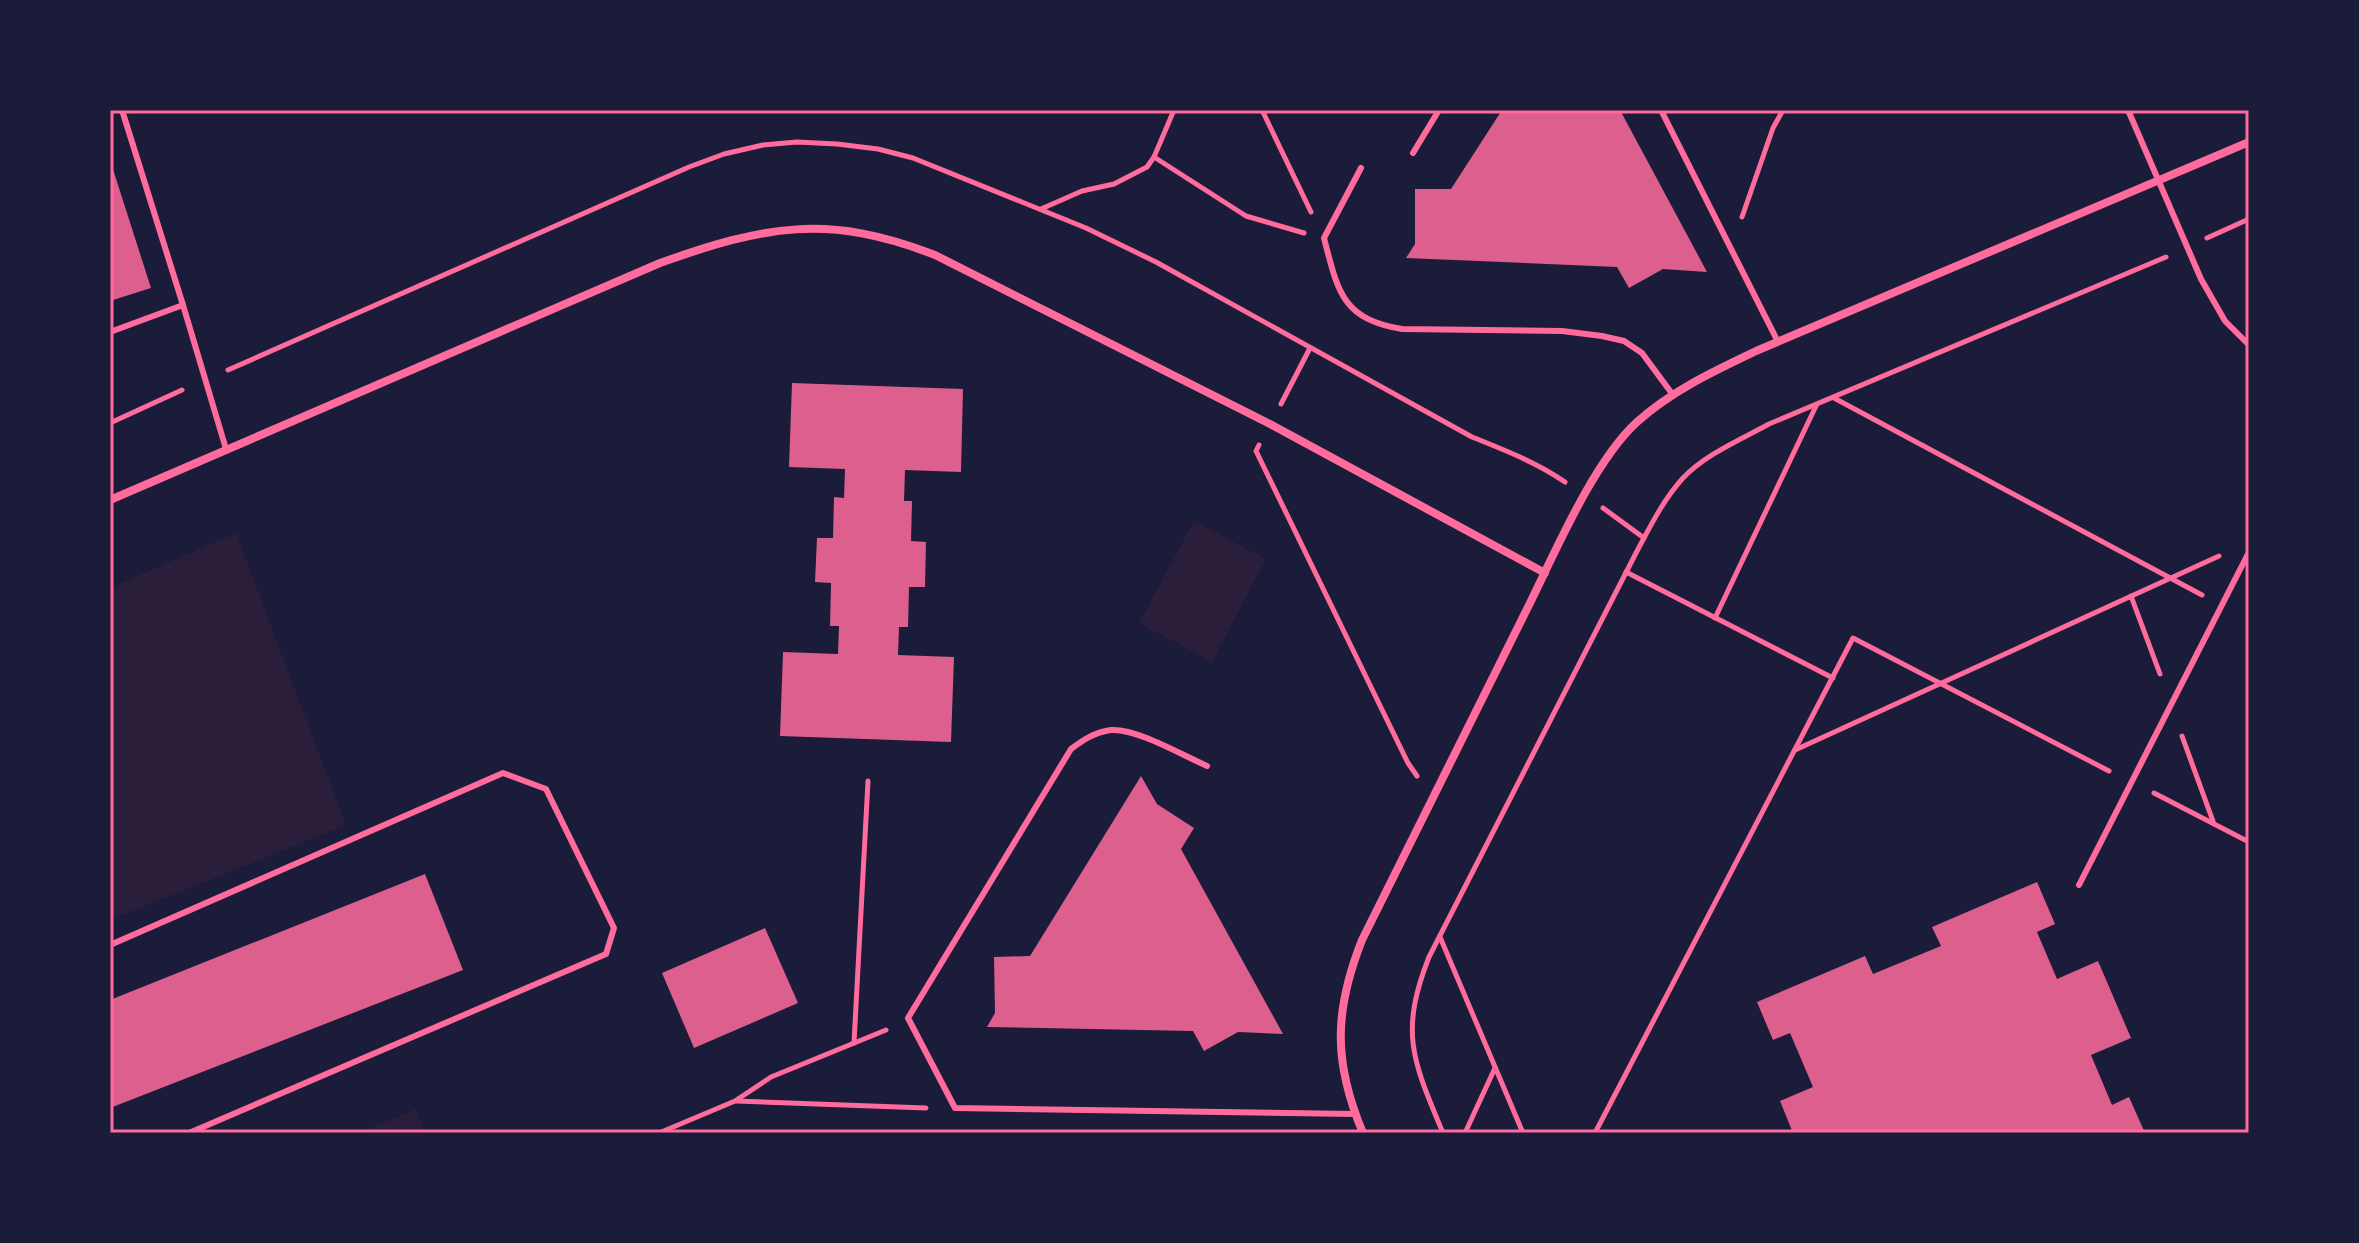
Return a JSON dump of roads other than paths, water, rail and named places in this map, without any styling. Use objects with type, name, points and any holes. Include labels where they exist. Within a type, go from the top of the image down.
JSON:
[{"type":"street","points":[[1363,1133],[1344,1080],[1339,1027],[1343,997],[1362,940],[1545,573],[1616,444],[1636,423],[1702,377],[2249,142]]},
{"type":"street","points":[[110,500],[660,263],[750,234],[826,228],[895,239],[935,255],[1270,424],[1545,573]]},
{"type":"lane","points":[[122,110],[226,449]]},
{"type":"lane","points":[[1413,153],[1439,110]]},
{"type":"lane","points":[[1661,110],[1778,342]]},
{"type":"lane","points":[[2128,110],[2201,279],[2225,321],[2249,345]]},
{"type":"lane","points":[[1361,168],[1324,238],[1346,301],[1361,317],[1402,329],[1562,331],[1624,341],[1642,353],[1673,395]]},
{"type":"lane","points":[[110,332],[183,305]]},
{"type":"lane","points":[[2079,885],[2249,552]]},
{"type":"lane","points":[[1207,766],[1138,735],[1113,730],[1089,736],[1071,749],[908,1018],[955,1108],[1355,1114]]},
{"type":"lane","points":[[110,945],[503,773],[546,789],[614,928],[606,954],[189,1133]]}]
